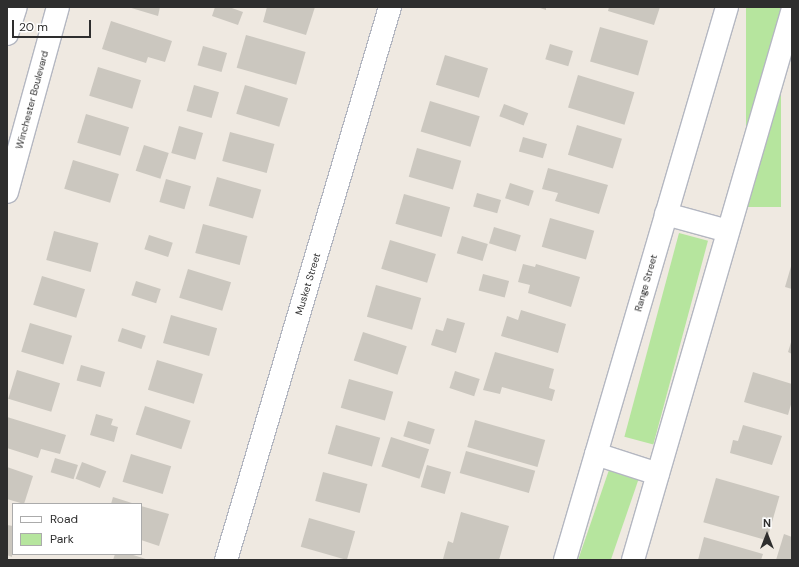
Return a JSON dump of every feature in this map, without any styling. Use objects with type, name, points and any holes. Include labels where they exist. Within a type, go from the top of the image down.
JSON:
[{"type":"street","points":[[7,34],[16,7]]},
{"type":"street","name":"Winchester Boulevard","points":[[7,192],[58,7]]},
{"type":"street","name":"Musket Street","points":[[226,560],[390,7]]},
{"type":"street","name":"Range Street","points":[[565,560],[727,7]]},
{"type":"street","points":[[633,560],[792,12]]},
{"type":"street","points":[[666,214],[728,231]]},
{"type":"street","points":[[596,454],[658,474]]},
{"type":"green space","points":[[746,7],[781,7],[781,207],[746,207]]},
{"type":"green space","points":[[679,233],[708,241],[653,445],[624,437]]},
{"type":"green space","points":[[609,470],[638,480],[611,560],[578,559]]},
{"type":"building","points":[[128,7],[160,7],[158,16]]},
{"type":"building","points":[[215,7],[229,7],[243,12],[238,25],[212,16]]},
{"type":"building","points":[[267,7],[315,7],[306,35],[263,22]]},
{"type":"building","points":[[537,7],[546,7],[546,10]]},
{"type":"building","points":[[609,7],[660,7],[654,25],[608,11]]},
{"type":"building","points":[[111,21],[172,41],[165,62],[148,57],[146,63],[102,49]]},
{"type":"building","points":[[600,27],[648,41],[638,75],[590,62]]},
{"type":"building","points":[[246,35],[306,52],[296,85],[237,68]]},
{"type":"building","points":[[550,44],[573,51],[568,66],[545,59]]},
{"type":"building","points":[[203,46],[227,53],[222,72],[197,65]]},
{"type":"building","points":[[445,55],[488,68],[479,98],[436,85]]},
{"type":"building","points":[[98,67],[141,80],[132,109],[89,96]]},
{"type":"building","points":[[578,75],[634,92],[624,125],[568,108]]},
{"type":"building","points":[[194,85],[219,92],[212,118],[187,111]]},
{"type":"building","points":[[245,85],[288,98],[279,127],[236,114]]},
{"type":"building","points":[[430,101],[480,116],[470,147],[421,132]]},
{"type":"building","points":[[504,104],[528,113],[524,125],[499,116]]},
{"type":"building","points":[[86,114],[129,127],[120,156],[77,143]]},
{"type":"building","points":[[577,125],[622,139],[613,168],[568,155]]},
{"type":"building","points":[[179,126],[203,133],[195,160],[171,153]]},
{"type":"building","points":[[230,132],[274,144],[267,173],[222,161]]},
{"type":"building","points":[[523,137],[547,144],[543,158],[519,151]]},
{"type":"building","points":[[144,145],[169,153],[160,179],[136,171]]},
{"type":"building","points":[[417,148],[461,161],[453,190],[409,177]]},
{"type":"building","points":[[73,160],[119,174],[110,203],[64,189]]},
{"type":"building","points":[[548,168],[608,185],[599,214],[555,201],[558,193],[542,189]]},
{"type":"building","points":[[217,177],[261,190],[253,219],[209,206]]},
{"type":"building","points":[[166,179],[191,186],[184,209],[159,202]]},
{"type":"building","points":[[510,183],[534,191],[529,206],[505,198]]},
{"type":"building","points":[[477,193],[501,200],[497,213],[473,206]]},
{"type":"building","points":[[404,194],[450,207],[442,237],[395,224]]},
{"type":"building","points":[[550,218],[594,231],[586,260],[542,247]]},
{"type":"building","points":[[203,224],[247,236],[240,265],[195,253]]},
{"type":"building","points":[[494,227],[521,235],[516,251],[489,243]]},
{"type":"building","points":[[54,231],[98,243],[91,272],[46,260]]},
{"type":"building","points":[[149,235],[173,243],[168,257],[144,249]]},
{"type":"building","points":[[462,236],[488,244],[483,261],[457,253]]},
{"type":"building","points":[[390,240],[436,254],[427,283],[381,269]]},
{"type":"building","points":[[792,263],[792,289],[785,287]]},
{"type":"building","points":[[523,264],[535,267],[536,264],[580,277],[571,307],[528,293],[530,285],[518,282]]},
{"type":"building","points":[[188,269],[231,282],[222,311],[179,298]]},
{"type":"building","points":[[483,274],[509,281],[505,297],[479,290]]},
{"type":"building","points":[[42,276],[85,289],[76,318],[33,305]]},
{"type":"building","points":[[136,281],[161,289],[156,303],[131,295]]},
{"type":"building","points":[[376,285],[421,298],[412,330],[367,317]]},
{"type":"building","points":[[521,310],[566,324],[558,353],[501,336],[507,316],[518,320]]},
{"type":"building","points":[[171,315],[217,328],[209,356],[163,343]]},
{"type":"building","points":[[447,318],[465,323],[456,353],[431,345],[436,329],[443,331]]},
{"type":"building","points":[[30,323],[72,336],[63,365],[21,352]]},
{"type":"building","points":[[122,328],[146,336],[141,349],[118,341]]},
{"type":"building","points":[[363,332],[407,346],[397,375],[354,361]]},
{"type":"building","points":[[792,339],[792,354],[788,352]]},
{"type":"building","points":[[495,352],[554,369],[549,388],[555,390],[552,401],[502,387],[500,394],[483,390]]},
{"type":"building","points":[[157,360],[203,374],[194,404],[148,390]]},
{"type":"building","points":[[81,365],[105,372],[101,387],[77,380]]},
{"type":"building","points":[[17,370],[60,383],[51,412],[8,399]]},
{"type":"building","points":[[455,371],[480,379],[474,396],[449,388]]},
{"type":"building","points":[[753,372],[792,384],[792,401],[788,415],[744,402]]},
{"type":"building","points":[[349,379],[393,392],[385,421],[341,408]]},
{"type":"building","points":[[145,406],[191,421],[181,449],[136,435]]},
{"type":"building","points":[[96,414],[113,419],[111,425],[118,427],[114,442],[90,435]]},
{"type":"building","points":[[7,417],[66,435],[60,454],[41,449],[38,458],[7,448]]},
{"type":"building","points":[[475,420],[545,440],[537,467],[467,447]]},
{"type":"building","points":[[408,421],[435,429],[430,444],[403,436]]},
{"type":"building","points":[[336,425],[380,438],[372,467],[328,454]]},
{"type":"building","points":[[743,425],[782,436],[772,465],[730,453],[733,440],[738,441]]},
{"type":"building","points":[[391,437],[429,449],[419,479],[381,466]]},
{"type":"building","points":[[466,451],[535,471],[529,493],[460,473]]},
{"type":"building","points":[[131,454],[171,466],[163,494],[123,482]]},
{"type":"building","points":[[55,458],[78,465],[74,479],[51,472]]},
{"type":"building","points":[[82,462],[106,471],[100,488],[76,479]]},
{"type":"building","points":[[427,465],[451,472],[445,494],[421,487]]},
{"type":"building","points":[[7,467],[33,476],[24,503],[7,499]]},
{"type":"building","points":[[323,472],[367,484],[360,513],[315,501]]},
{"type":"building","points":[[716,478],[779,496],[767,540],[703,522]]},
{"type":"building","points":[[113,497],[132,503],[111,503]]},
{"type":"building","points":[[142,506],[169,514],[159,546],[142,540]]},
{"type":"building","points":[[461,512],[509,526],[499,560],[443,559],[448,541],[453,543]]},
{"type":"building","points":[[309,518],[355,531],[347,560],[301,547]]},
{"type":"building","points":[[7,525],[12,526],[12,557],[7,555]]},
{"type":"building","points":[[784,534],[792,537],[792,560],[776,560]]},
{"type":"building","points":[[704,537],[763,554],[761,560],[698,560]]},
{"type":"building","points":[[115,555],[133,555],[149,560],[113,560]]}]
